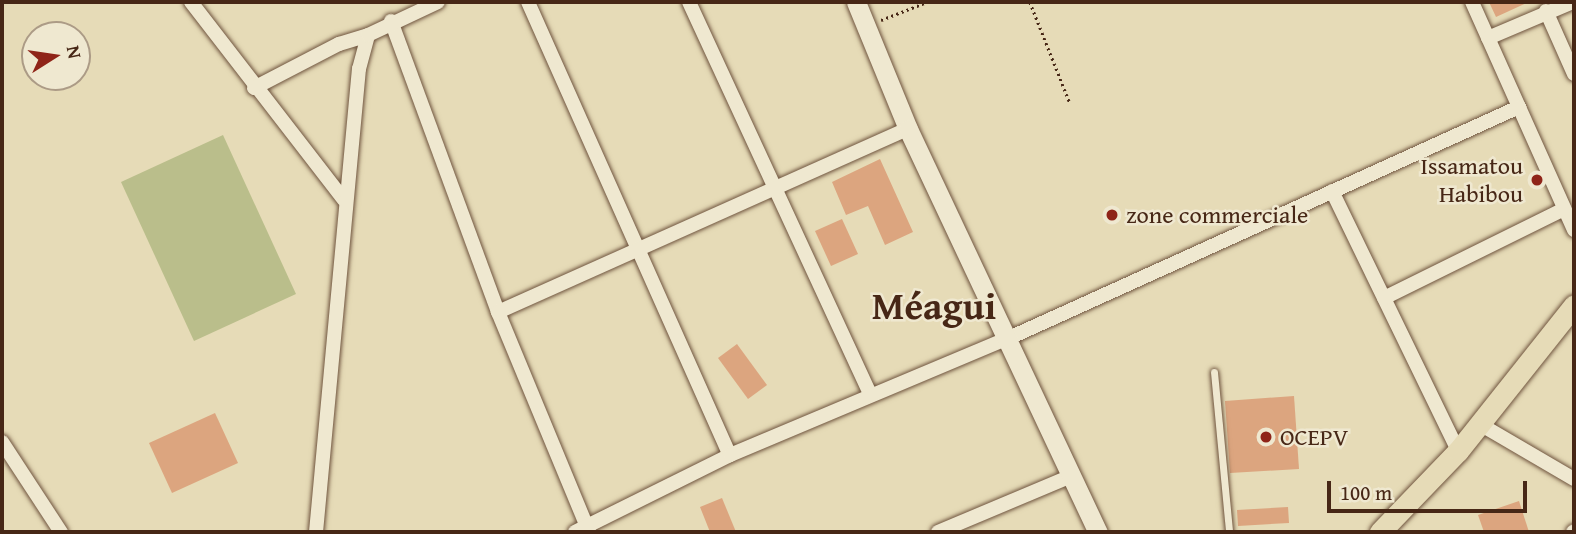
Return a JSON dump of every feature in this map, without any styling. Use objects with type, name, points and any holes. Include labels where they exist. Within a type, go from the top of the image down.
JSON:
[{"type":"main road","points":[[1380,532],[1458,451],[1574,305]]},
{"type":"street","points":[[191,2],[254,88],[344,200]]},
{"type":"street","points":[[254,88],[339,44],[368,35],[438,2]]},
{"type":"street","points":[[528,2],[730,455]]},
{"type":"street","points":[[689,2],[871,395]]},
{"type":"street","points":[[856,2],[908,129],[1009,338],[1098,532]]},
{"type":"street","points":[[1472,2],[1574,230]]},
{"type":"street","points":[[1488,38],[1546,11],[1573,2]]},
{"type":"street","points":[[1546,11],[1574,75]]},
{"type":"street","points":[[391,22],[498,312],[584,530],[730,455],[1009,338],[1519,107]]},
{"type":"street","points":[[316,532],[344,200],[359,69],[368,35]]},
{"type":"street","points":[[498,312],[908,129]]},
{"type":"street","points":[[1332,191],[1458,451]]},
{"type":"street","points":[[1384,298],[1564,209]]},
{"type":"street","points":[[1478,423],[1574,479]]},
{"type":"street","points":[[2,442],[61,532]]},
{"type":"street","points":[[939,532],[1071,476]]},
{"type":"lane","points":[[1214,372],[1229,532]]},
{"type":"path","points":[[866,26],[926,2]]},
{"type":"path","points":[[1030,2],[1070,103]]},
{"type":"green space","points":[[223,135],[296,294],[194,341],[121,182]]},
{"type":"building","points":[[1489,2],[1529,2],[1496,17]]},
{"type":"building","points":[[880,159],[913,232],[885,245],[868,206],[846,215],[832,182]]},
{"type":"building","points":[[842,219],[858,254],[831,266],[815,231]]},
{"type":"building","points":[[737,344],[767,385],[748,399],[718,358]]},
{"type":"building","points":[[1294,396],[1299,469],[1230,473],[1225,401]]},
{"type":"building","points":[[215,413],[238,463],[172,493],[149,443]]},
{"type":"building","points":[[722,498],[736,532],[710,532],[700,507]]},
{"type":"building","points":[[1519,501],[1529,532],[1484,532],[1478,515]]},
{"type":"building","points":[[1288,507],[1289,523],[1238,526],[1237,510]]},
{"type":"place","name":"Issamatou Habibou","points":[[1537,180]]},
{"type":"place","name":"zone commerciale","points":[[1112,215]]},
{"type":"place","name":"OCEPV","points":[[1266,437]]},
{"type":"district","name":"Méagui","points":[[934,306]]}]
